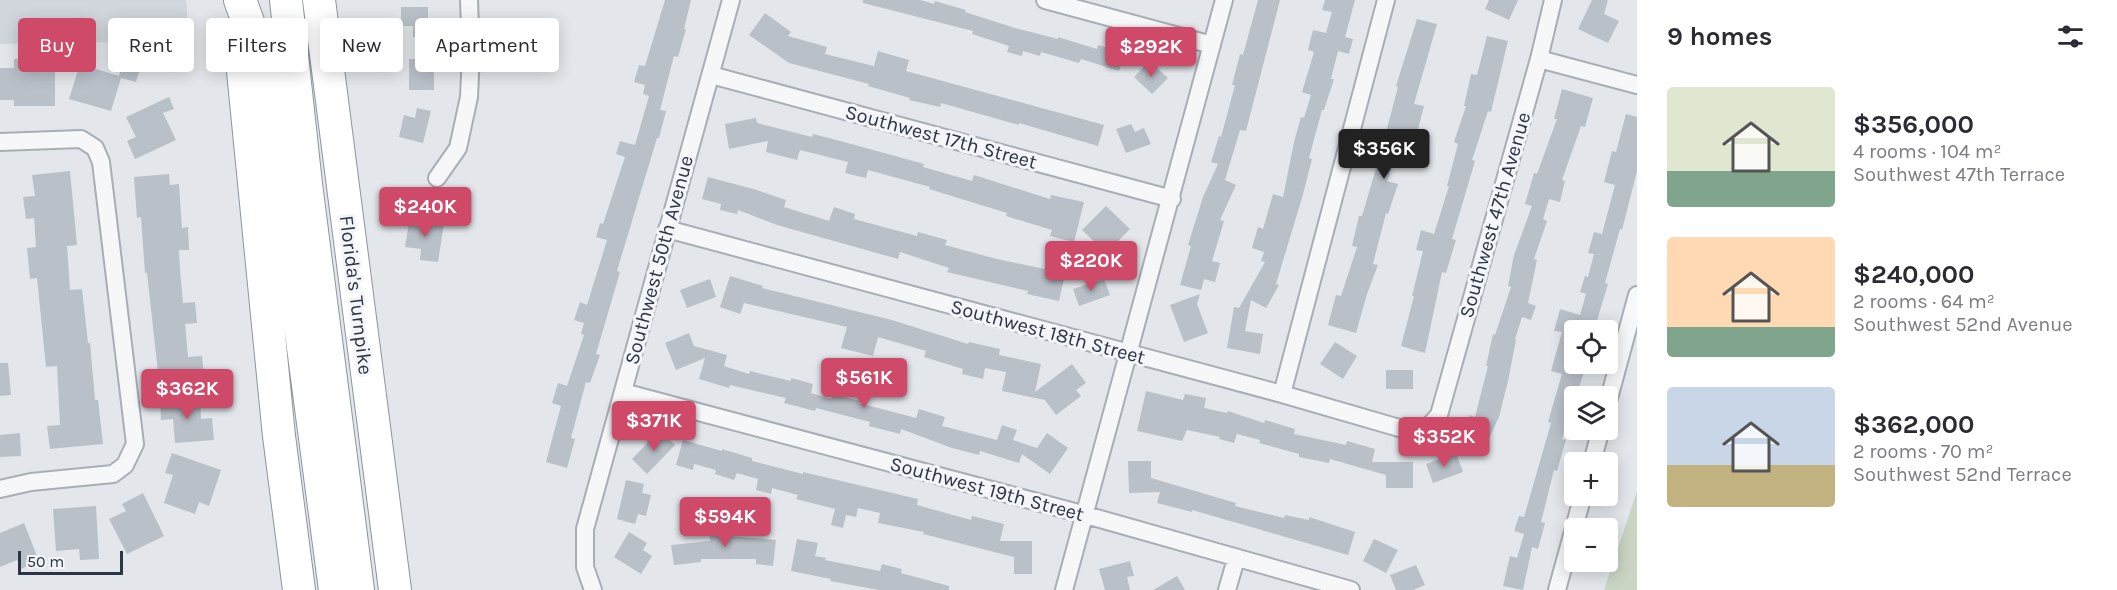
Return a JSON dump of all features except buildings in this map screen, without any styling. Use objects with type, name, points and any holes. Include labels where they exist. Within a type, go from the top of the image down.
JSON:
[{"type":"highway","points":[[238,0],[279,436],[298,590]]},
{"type":"highway","points":[[238,0],[267,75],[334,590]]},
{"type":"highway","points":[[286,0],[306,184],[358,590]]},
{"type":"highway","name":"Florida's Turnpike","points":[[319,0],[395,590]]},
{"type":"street","points":[[437,178],[458,148],[469,96],[471,54],[469,0]]},
{"type":"street","name":"Southwest 50th Avenue","points":[[593,590],[585,567],[585,529],[731,0]]},
{"type":"street","points":[[1045,0],[1212,45]]},
{"type":"street","points":[[1064,590],[1172,199],[1224,0]]},
{"type":"street","points":[[1282,394],[1386,0]]},
{"type":"street","name":"Southwest 47th Avenue","points":[[1428,426],[1439,415],[1539,59],[1552,0]]},
{"type":"street","points":[[1539,59],[1637,85]]},
{"type":"street","name":"Southwest 17th Street","points":[[711,75],[1172,199]]},
{"type":"street","points":[[0,142],[81,139],[94,148],[101,162],[135,444],[124,465],[113,474],[31,482],[0,489]]},
{"type":"street","name":"Southwest 18th Street","points":[[667,229],[1282,394],[1406,430],[1428,426]]},
{"type":"street","points":[[1612,386],[1637,295]]},
{"type":"street","name":"Southwest 19th Street","points":[[623,392],[1086,515],[1351,590]]},
{"type":"street","points":[[1557,590],[1580,506]]},
{"type":"street","points":[[1227,590],[1236,559]]},
{"type":"shaded area","points":[[0,0],[186,0],[187,18],[108,18],[108,42],[96,42],[96,18],[18,18],[18,44],[0,44]]},
{"type":"green space","points":[[1637,491],[1637,590],[1604,590],[1610,572],[1618,572],[1618,548]]}]
